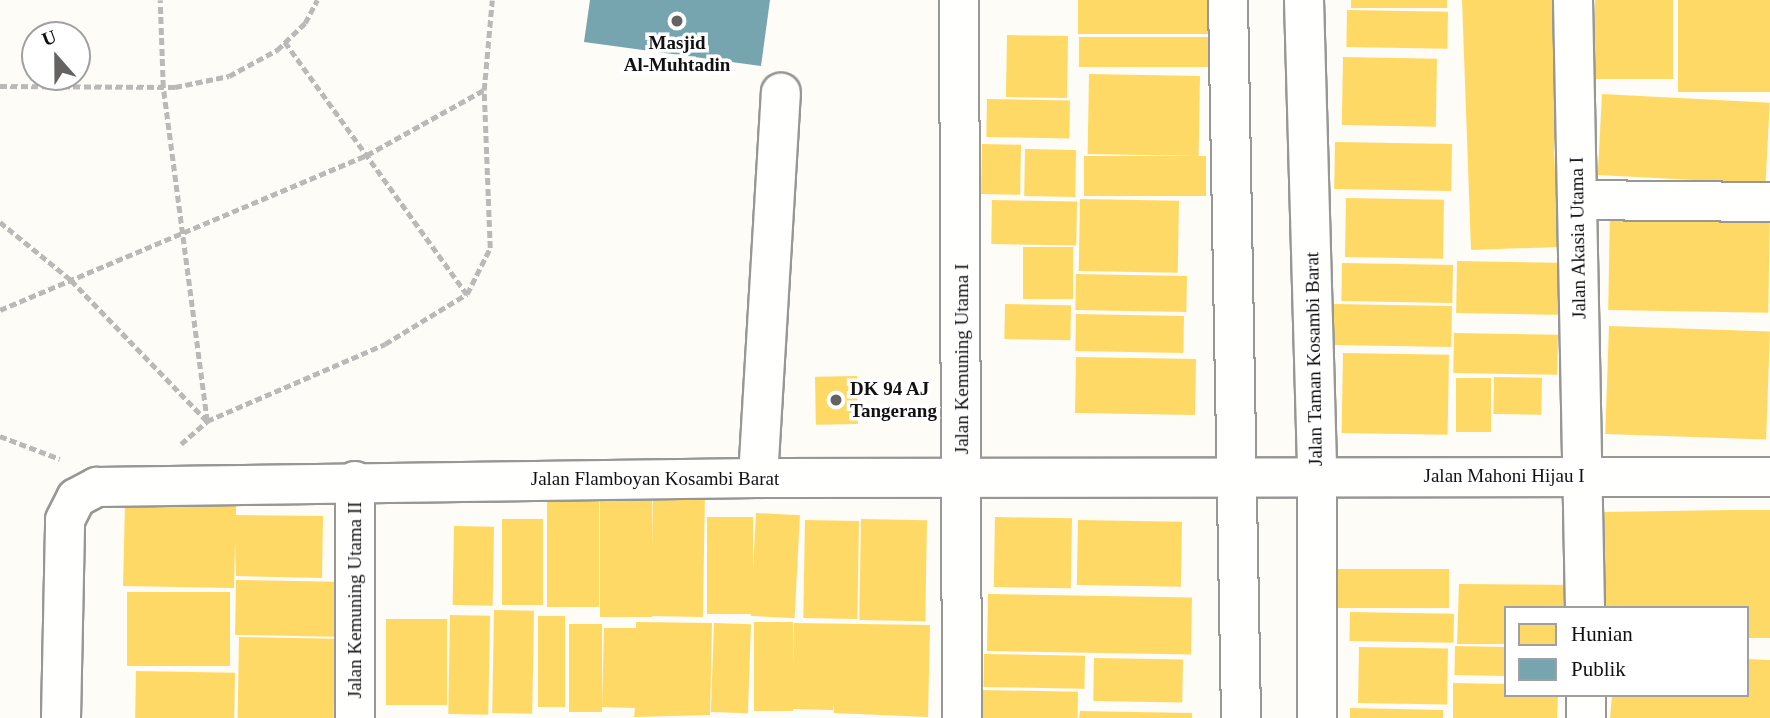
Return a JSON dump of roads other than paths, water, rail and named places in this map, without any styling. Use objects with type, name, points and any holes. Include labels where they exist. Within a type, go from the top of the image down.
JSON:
[{"type":"street","name":"Jalan Kemuning Utama I","points":[[959,0],[962,718]]},
{"type":"street","points":[[1228,0],[1241,476],[1241,718]]},
{"type":"street","name":"Jalan Taman Kosambi Barat","points":[[1304,0],[1317,718]]},
{"type":"street","name":"Jalan Akasia Utama I","points":[[1573,0],[1586,606]]},
{"type":"street","points":[[758,478],[781,93]]},
{"type":"street","points":[[1577,201],[1770,202]]},
{"type":"street","name":"Jalan Flamboyan Kosambi Barat","points":[[61,718],[65,520],[76,498],[97,487],[355,481],[1241,476]]},
{"type":"street","name":"Jalan Mahoni Hijau I","points":[[1241,476],[1770,477]]},
{"type":"street","name":"Jalan Kemuning Utama II","points":[[355,481],[355,718]]},
{"type":"street","points":[[1586,697],[1586,718]]},
{"type":"place","name":"Masjid Al-Muhtadin","points":[[677,21]]},
{"type":"place","name":"DK 94 AJ Tangerang","points":[[836,400]]}]
